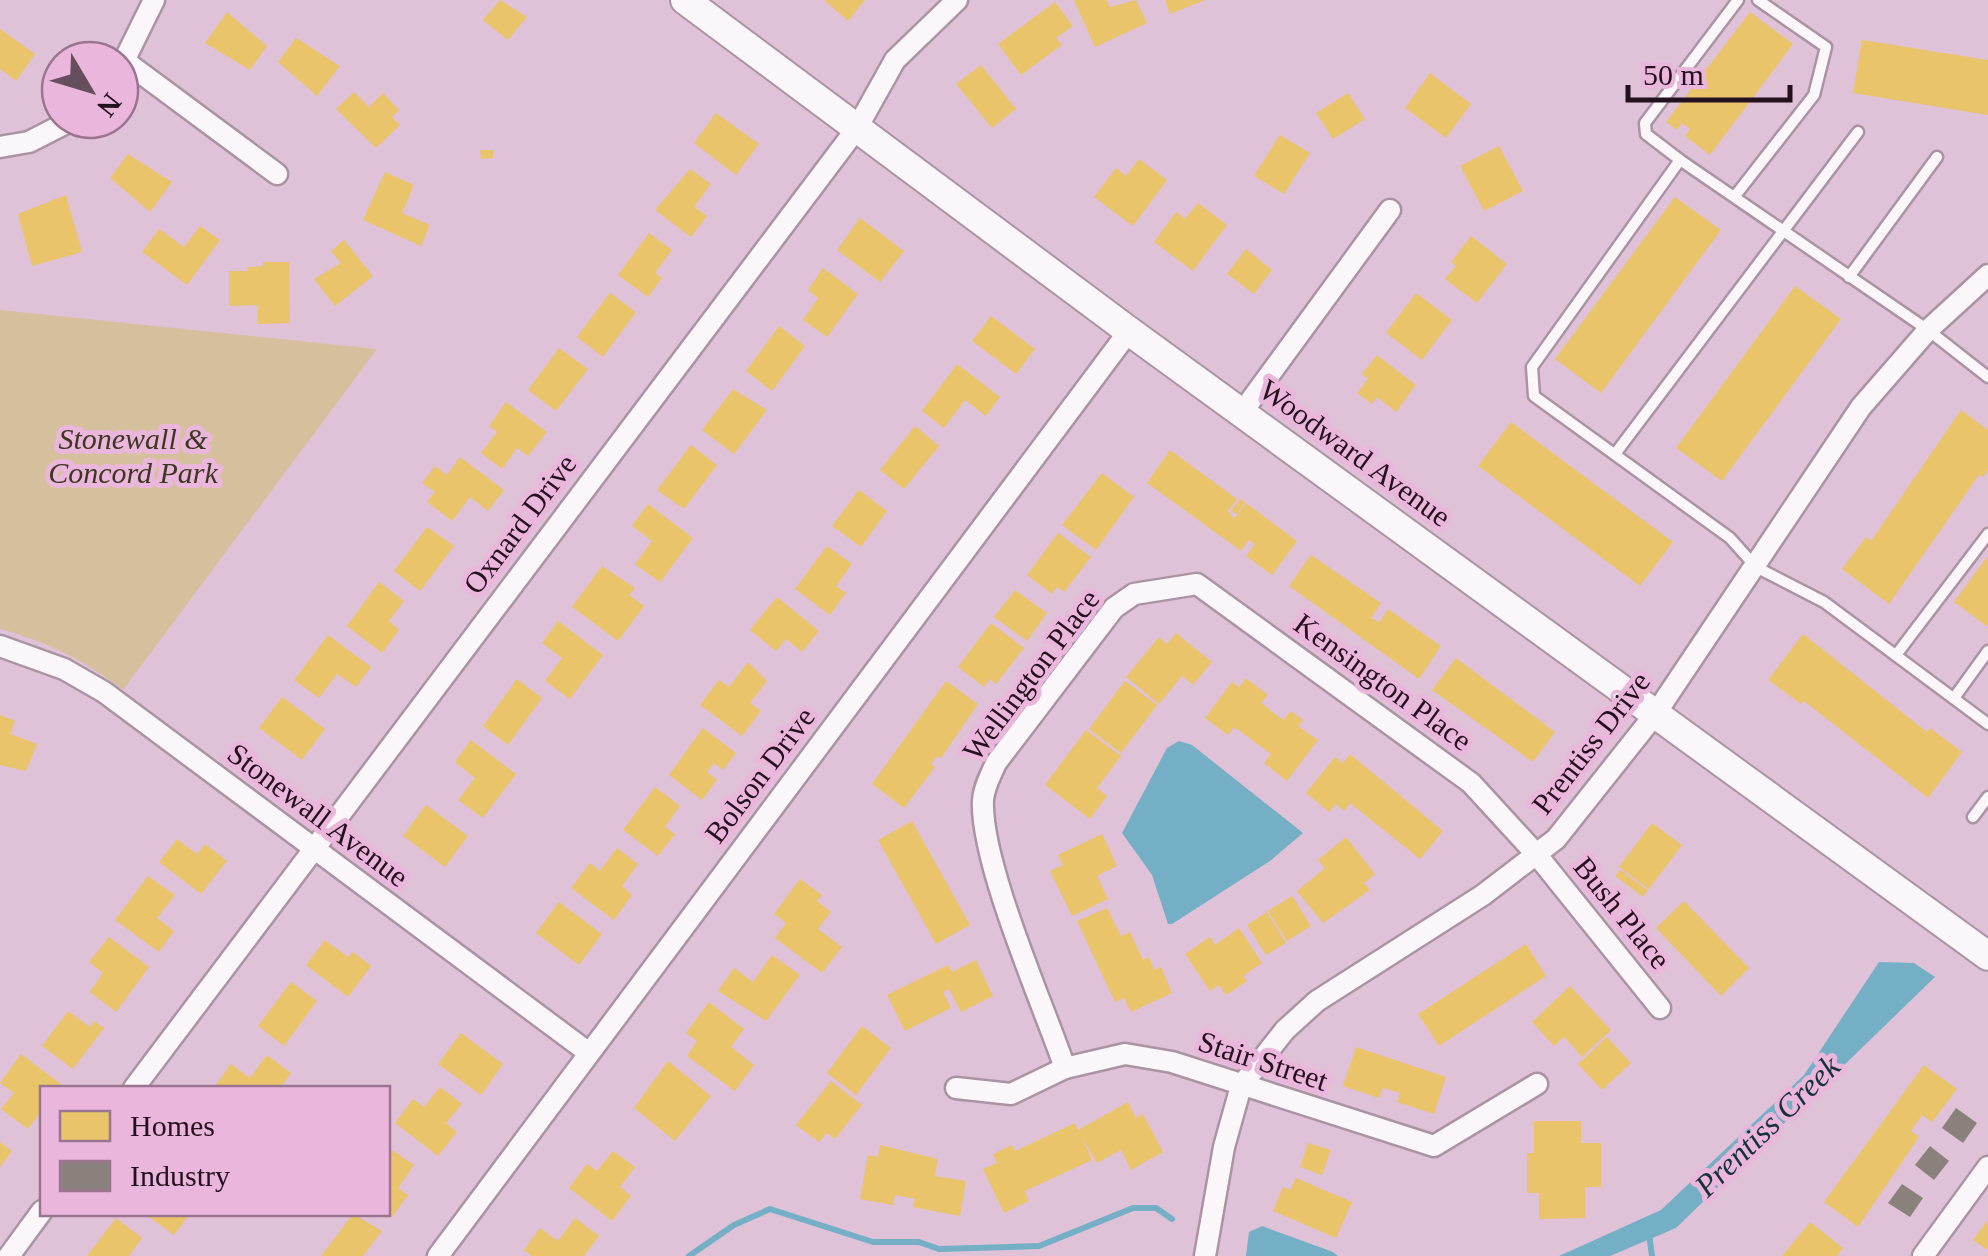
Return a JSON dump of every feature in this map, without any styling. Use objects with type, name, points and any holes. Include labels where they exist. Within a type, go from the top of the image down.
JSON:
[{"type":"main road","name":"Woodward Avenue","points":[[685,0],[1130,331],[1988,956]]},
{"type":"street","points":[[135,40],[154,0]]},
{"type":"street","name":"Oxnard Drive","points":[[135,1086],[857,128],[895,60],[957,0]]},
{"type":"street","points":[[140,78],[278,174]]},
{"type":"street","points":[[0,147],[40,136]]},
{"type":"street","points":[[1243,411],[1390,210]]},
{"type":"street","name":"Prentiss Drive","points":[[1205,1256],[1224,1147],[1240,1086],[1285,1030],[1317,1001],[1483,895],[1537,854],[1574,819],[1656,713],[1829,451],[1928,330],[1988,275]]},
{"type":"street","name":"Bolson Drive","points":[[438,1256],[1130,331]]},
{"type":"street","name":"Kensington Place","points":[[1178,587],[1197,584],[1470,783],[1537,854]]},
{"type":"street","name":"Wellington Place","points":[[1066,1068],[990,852],[983,800],[986,783],[996,763],[1114,608],[1134,594],[1178,587]]},
{"type":"street","name":"Stonewall Avenue","points":[[0,646],[39,658],[84,680],[589,1053]]},
{"type":"street","name":"Bush Place","points":[[1537,854],[1660,1008]]},
{"type":"street","name":"Stair Street","points":[[956,1088],[1010,1094],[1066,1068],[1126,1054],[1172,1062],[1434,1146],[1537,1084]]},
{"type":"street","points":[[1923,1256],[1988,1167]]},
{"type":"street","points":[[9,1256],[40,1214]]},
{"type":"lane","points":[[1738,0],[1645,122],[1646,134],[1928,330],[1988,377]]},
{"type":"lane","points":[[1735,196],[1814,94],[1826,47],[1758,0]]},
{"type":"lane","points":[[1615,454],[1858,132]]},
{"type":"lane","points":[[1849,277],[1937,157]]},
{"type":"lane","points":[[1680,160],[1532,367],[1534,396],[1730,538],[1756,566],[1824,602],[1988,724]]},
{"type":"lane","points":[[1896,655],[1988,534]]},
{"type":"lane","points":[[1954,698],[1988,651]]},
{"type":"lane","points":[[1973,817],[1988,797]]},
{"type":"green space","name":"Stonewall & Concord Park","points":[[0,310],[377,349],[123,690],[65,653],[0,629]]},
{"type":"water","points":[[1179,741],[1192,745],[1303,833],[1270,861],[1168,924],[1152,875],[1122,833],[1167,748]]},
{"type":"water","points":[[1879,962],[1914,963],[1935,977],[1676,1228],[1610,1256],[1559,1256],[1661,1210],[1804,1075]]},
{"type":"water","points":[[1262,1226],[1338,1256],[1246,1256],[1249,1232]]},
{"type":"building: Homes","points":[[500,0],[527,17],[508,40],[483,20]]},
{"type":"building: Homes","points":[[824,0],[865,0],[848,21]]},
{"type":"building: Homes","points":[[1074,0],[1107,0],[1110,7],[1136,0],[1147,23],[1095,47]]},
{"type":"building: Homes","points":[[1165,0],[1205,0],[1170,14]]},
{"type":"building: Homes","points":[[1055,2],[1073,26],[1056,38],[1062,45],[1021,75],[998,44]]},
{"type":"building: Homes","points":[[227,12],[267,46],[250,70],[205,43]]},
{"type":"building: Homes","points":[[1750,12],[1793,44],[1710,155],[1685,136],[1690,129],[1682,123],[1677,130],[1666,122]]},
{"type":"building: Homes","points":[[0,29],[35,54],[16,81],[0,69]]},
{"type":"building: Homes","points":[[296,38],[340,66],[317,96],[278,62]]},
{"type":"building: Homes","points":[[1862,40],[1988,60],[1988,115],[1853,93]]},
{"type":"building: Homes","points":[[981,65],[1016,109],[992,128],[956,84]]},
{"type":"building: Homes","points":[[1430,73],[1471,104],[1446,138],[1405,108]]},
{"type":"building: Homes","points":[[354,92],[369,107],[383,93],[399,110],[392,117],[400,125],[376,148],[336,109]]},
{"type":"building: Homes","points":[[1348,93],[1365,119],[1333,139],[1316,113]]},
{"type":"building: Homes","points":[[716,113],[759,144],[736,175],[694,143]]},
{"type":"building: Homes","points":[[1280,135],[1310,153],[1284,194],[1254,176]]},
{"type":"building: Homes","points":[[1499,146],[1523,191],[1484,211],[1460,166]]},
{"type":"building: Homes","points":[[480,150],[493,150],[493,158],[481,159]]},
{"type":"building: Homes","points":[[128,154],[172,182],[150,212],[110,178]]},
{"type":"building: Homes","points":[[1139,159],[1167,180],[1133,226],[1094,197],[1116,168],[1126,176]]},
{"type":"building: Homes","points":[[690,169],[711,184],[694,207],[707,216],[691,237],[655,210]]},
{"type":"building: Homes","points":[[385,172],[414,185],[402,213],[430,225],[421,246],[363,220]]},
{"type":"building: Homes","points":[[66,195],[82,252],[32,266],[18,214]]},
{"type":"building: Homes","points":[[1675,197],[1721,230],[1601,393],[1555,359]]},
{"type":"building: Homes","points":[[1198,203],[1227,225],[1193,271],[1154,242],[1176,212],[1185,219]]},
{"type":"building: Homes","points":[[860,218],[904,251],[880,282],[837,250]]},
{"type":"building: Homes","points":[[200,226],[220,240],[187,285],[142,252],[159,229],[184,247]]},
{"type":"building: Homes","points":[[649,233],[672,250],[655,273],[662,278],[648,297],[618,275]]},
{"type":"building: Homes","points":[[1471,236],[1507,264],[1477,303],[1445,279],[1456,266],[1451,262]]},
{"type":"building: Homes","points":[[344,240],[373,276],[335,306],[314,279],[341,263],[331,251]]},
{"type":"building: Homes","points":[[1246,249],[1272,270],[1254,294],[1227,274]]},
{"type":"building: Homes","points":[[263,262],[289,262],[290,323],[258,324],[258,305],[229,306],[229,271],[248,271],[247,267],[263,266]]},
{"type":"building: Homes","points":[[823,268],[858,294],[827,337],[803,320],[818,298],[808,290]]},
{"type":"building: Homes","points":[[1795,286],[1841,319],[1722,481],[1676,448]]},
{"type":"building: Homes","points":[[610,293],[636,312],[603,357],[577,337]]},
{"type":"building: Homes","points":[[1416,293],[1452,320],[1422,360],[1386,333]]},
{"type":"building: Homes","points":[[991,316],[1035,349],[1016,374],[972,341]]},
{"type":"building: Homes","points":[[779,326],[805,346],[772,391],[746,371]]},
{"type":"building: Homes","points":[[559,348],[588,369],[556,411],[528,390]]},
{"type":"building: Homes","points":[[1377,355],[1416,385],[1396,412],[1377,397],[1372,404],[1357,393],[1368,379],[1362,374]]},
{"type":"building: Homes","points":[[957,364],[1000,397],[986,416],[965,400],[944,428],[922,411]]},
{"type":"building: Homes","points":[[733,389],[767,410],[734,454],[702,430]]},
{"type":"building: Homes","points":[[506,402],[547,432],[528,456],[517,448],[502,469],[481,453],[497,432],[489,426]]},
{"type":"building: Homes","points":[[1961,410],[1988,430],[1988,470],[1983,477],[1979,475],[1889,604],[1842,569],[1866,537],[1871,541]]},
{"type":"building: Homes","points":[[1511,422],[1673,542],[1640,586],[1478,466]]},
{"type":"building: Homes","points":[[915,426],[939,446],[904,489],[880,470]]},
{"type":"building: Homes","points":[[691,445],[717,465],[684,509],[657,490]]},
{"type":"building: Homes","points":[[1170,450],[1237,499],[1228,511],[1234,519],[1246,503],[1297,541],[1272,575],[1246,556],[1255,544],[1249,540],[1241,551],[1147,483]]},
{"type":"building: Homes","points":[[460,457],[504,490],[488,511],[470,497],[452,521],[427,502],[435,492],[422,483],[435,466],[447,475]]},
{"type":"building: Homes","points":[[1102,473],[1134,497],[1096,550],[1062,525]]},
{"type":"building: Homes","points":[[859,490],[887,511],[861,547],[832,526]]},
{"type":"building: Homes","points":[[1240,499],[1245,502],[1237,514],[1231,511]]},
{"type":"building: Homes","points":[[648,504],[693,538],[660,582],[635,564],[652,541],[632,526]]},
{"type":"building: Homes","points":[[427,527],[454,546],[420,591],[394,571]]},
{"type":"building: Homes","points":[[1058,533],[1091,557],[1064,592],[1057,587],[1052,594],[1027,575]]},
{"type":"building: Homes","points":[[827,546],[852,564],[836,586],[846,593],[830,615],[795,589]]},
{"type":"building: Homes","points":[[1311,555],[1381,603],[1371,618],[1380,622],[1388,609],[1441,646],[1419,679],[1289,586]]},
{"type":"building: Homes","points":[[1988,556],[1988,627],[1954,602]]},
{"type":"building: Homes","points":[[602,566],[635,588],[629,595],[644,606],[618,641],[572,607]]},
{"type":"building: Homes","points":[[379,582],[404,601],[389,621],[399,630],[382,653],[347,626]]},
{"type":"building: Homes","points":[[1015,590],[1047,613],[1027,641],[994,617]]},
{"type":"building: Homes","points":[[777,597],[819,631],[802,652],[786,639],[776,651],[750,630]]},
{"type":"building: Homes","points":[[558,621],[603,655],[570,699],[545,681],[562,658],[542,643]]},
{"type":"building: Homes","points":[[991,623],[1024,648],[996,684],[990,679],[984,687],[958,667]]},
{"type":"building: Homes","points":[[1176,633],[1212,662],[1193,685],[1182,676],[1159,704],[1126,677],[1159,637],[1167,644]]},
{"type":"building: Homes","points":[[1803,634],[1927,732],[1930,728],[1962,752],[1928,798],[1804,701],[1801,704],[1768,680]]},
{"type":"building: Homes","points":[[328,635],[371,667],[356,687],[337,674],[319,698],[294,680]]},
{"type":"building: Homes","points":[[1456,658],[1555,732],[1533,762],[1432,690]]},
{"type":"building: Homes","points":[[748,662],[767,681],[750,703],[761,711],[742,736],[700,705],[719,680],[729,687]]},
{"type":"building: Homes","points":[[1246,678],[1268,695],[1261,703],[1283,720],[1291,711],[1303,720],[1298,726],[1318,740],[1287,781],[1264,763],[1271,754],[1234,727],[1228,735],[1205,718],[1232,682],[1239,687]]},
{"type":"building: Homes","points":[[517,679],[542,698],[508,745],[483,726]]},
{"type":"building: Homes","points":[[946,681],[978,704],[941,758],[937,756],[931,764],[935,767],[904,808],[872,784]]},
{"type":"building: Homes","points":[[1125,681],[1157,705],[1121,753],[1089,729]]},
{"type":"building: Homes","points":[[282,697],[325,729],[302,760],[259,728]]},
{"type":"building: Homes","points":[[0,715],[15,721],[10,734],[37,744],[26,771],[0,765]]},
{"type":"building: Homes","points":[[703,728],[736,753],[723,770],[714,763],[707,772],[717,780],[702,800],[669,775]]},
{"type":"building: Homes","points":[[1086,730],[1121,756],[1097,788],[1107,796],[1090,819],[1045,785]]},
{"type":"building: Homes","points":[[471,740],[516,774],[483,818],[458,800],[475,778],[455,762]]},
{"type":"building: Homes","points":[[1350,754],[1443,831],[1420,859],[1350,803],[1344,811],[1336,804],[1329,812],[1306,793],[1335,757],[1343,763]]},
{"type":"building: Homes","points":[[655,787],[680,806],[665,827],[675,834],[658,856],[623,830]]},
{"type":"building: Homes","points":[[426,805],[468,836],[445,867],[403,836]]},
{"type":"building: Homes","points":[[912,821],[970,925],[936,944],[878,840]]},
{"type":"building: Homes","points":[[1652,823],[1682,845],[1649,889],[1619,867]]},
{"type":"building: Homes","points":[[1102,834],[1117,866],[1097,876],[1108,899],[1072,916],[1050,871],[1063,865],[1058,855]]},
{"type":"building: Homes","points":[[1346,837],[1375,874],[1364,883],[1370,890],[1323,923],[1297,891],[1325,868],[1318,860]]},
{"type":"building: Homes","points":[[177,839],[197,854],[205,844],[227,861],[201,894],[159,862]]},
{"type":"building: Homes","points":[[617,848],[638,864],[622,886],[632,895],[614,920],[571,888],[590,863],[600,871]]},
{"type":"building: Homes","points":[[1620,870],[1648,890],[1643,897],[1615,876]]},
{"type":"building: Homes","points":[[148,876],[175,895],[157,918],[174,931],[159,952],[115,920]]},
{"type":"building: Homes","points":[[800,879],[822,895],[817,901],[831,912],[818,929],[842,947],[822,973],[775,938],[786,923],[774,914]]},
{"type":"building: Homes","points":[[1292,896],[1311,926],[1287,941],[1268,911]]},
{"type":"building: Homes","points":[[1684,901],[1749,968],[1721,996],[1656,928]]},
{"type":"building: Homes","points":[[559,902],[602,934],[579,965],[536,933]]},
{"type":"building: Homes","points":[[1107,908],[1121,936],[1130,932],[1143,960],[1149,957],[1154,970],[1161,967],[1172,993],[1131,1012],[1124,998],[1115,1002],[1077,921]]},
{"type":"building: Homes","points":[[1267,912],[1286,943],[1266,955],[1247,925]]},
{"type":"building: Homes","points":[[1239,928],[1262,963],[1243,976],[1247,981],[1226,995],[1219,985],[1210,991],[1185,954],[1210,937],[1215,945]]},
{"type":"building: Homes","points":[[109,937],[149,967],[116,1012],[90,992],[103,973],[89,962]]},
{"type":"building: Homes","points":[[325,940],[348,957],[353,952],[371,966],[348,997],[306,965]]},
{"type":"building: Homes","points":[[1526,944],[1546,976],[1439,1046],[1418,1014]]},
{"type":"building: Homes","points":[[772,955],[800,975],[766,1021],[718,991],[734,968],[753,982]]},
{"type":"building: Homes","points":[[976,960],[993,996],[961,1012],[949,989],[943,992],[951,1008],[905,1031],[887,995],[948,965],[952,972]]},
{"type":"building: Homes","points":[[291,982],[317,1001],[284,1046],[258,1026]]},
{"type":"building: Homes","points":[[1570,986],[1611,1030],[1582,1057],[1564,1037],[1554,1046],[1532,1022]]},
{"type":"building: Homes","points":[[709,1002],[744,1029],[731,1047],[754,1065],[735,1091],[687,1056],[697,1041],[686,1033]]},
{"type":"building: Homes","points":[[68,1011],[90,1027],[94,1021],[104,1028],[73,1069],[42,1046]]},
{"type":"building: Homes","points":[[862,1026],[891,1048],[856,1095],[827,1073]]},
{"type":"building: Homes","points":[[461,1033],[503,1064],[481,1095],[438,1064]]},
{"type":"building: Homes","points":[[1607,1037],[1631,1063],[1602,1090],[1578,1064]]},
{"type":"building: Homes","points":[[1356,1047],[1446,1077],[1434,1114],[1397,1102],[1400,1093],[1383,1088],[1379,1098],[1343,1086]]},
{"type":"building: Homes","points":[[21,1054],[62,1085],[40,1086],[40,1113],[28,1129],[1,1109],[14,1093],[0,1083]]},
{"type":"building: Homes","points":[[267,1055],[291,1073],[281,1086],[215,1086],[231,1064],[250,1078]]},
{"type":"building: Homes","points":[[668,1061],[711,1096],[675,1141],[634,1108]]},
{"type":"building: Homes","points":[[1924,1065],[1957,1089],[1932,1122],[1922,1115],[1911,1131],[1919,1137],[1858,1227],[1824,1202]]},
{"type":"building: Homes","points":[[831,1081],[862,1105],[835,1139],[827,1133],[819,1142],[796,1125]]},
{"type":"building: Homes","points":[[440,1087],[462,1104],[446,1123],[457,1132],[438,1156],[395,1123],[413,1099],[424,1107]]},
{"type":"building: Homes","points":[[1128,1102],[1136,1118],[1143,1114],[1163,1152],[1131,1170],[1121,1150],[1097,1163],[1082,1137],[1092,1160],[1025,1191],[1029,1201],[1004,1213],[983,1169],[997,1163],[993,1154],[1012,1145],[1015,1151],[1075,1123],[1078,1130]]},
{"type":"building: Homes","points":[[1534,1121],[1581,1121],[1581,1143],[1601,1143],[1601,1187],[1585,1187],[1585,1218],[1539,1219],[1539,1193],[1527,1193],[1527,1153],[1534,1153]]},
{"type":"building: Homes","points":[[0,1142],[12,1151],[0,1167]]},
{"type":"building: Homes","points":[[1308,1143],[1331,1150],[1322,1175],[1300,1167]]},
{"type":"building: Homes","points":[[880,1145],[938,1159],[935,1176],[966,1181],[960,1216],[913,1207],[915,1199],[895,1195],[893,1205],[860,1199],[868,1155],[878,1157]]},
{"type":"building: Homes","points":[[390,1149],[414,1165],[398,1188],[408,1195],[392,1217]]},
{"type":"building: Homes","points":[[613,1151],[635,1167],[620,1187],[631,1196],[612,1221],[569,1188],[587,1164],[597,1171]]},
{"type":"building: Homes","points":[[1296,1178],[1352,1202],[1336,1238],[1273,1211],[1283,1187],[1290,1190]]},
{"type":"building: Homes","points":[[148,1216],[188,1216],[174,1235]]},
{"type":"building: Homes","points":[[351,1216],[382,1231],[363,1256],[321,1256]]},
{"type":"building: Homes","points":[[116,1218],[142,1238],[129,1256],[87,1256]]},
{"type":"building: Homes","points":[[575,1218],[599,1236],[584,1256],[532,1256],[524,1250],[540,1228],[558,1241]]},
{"type":"building: Homes","points":[[1988,1220],[1988,1250],[1973,1240]]},
{"type":"building: Homes","points":[[1810,1222],[1843,1248],[1837,1256],[1782,1256]]},
{"type":"building: Industry","points":[[1956,1108],[1977,1123],[1963,1143],[1942,1128]]},
{"type":"building: Industry","points":[[1930,1146],[1949,1161],[1934,1180],[1915,1165]]},
{"type":"building: Industry","points":[[1902,1184],[1923,1198],[1910,1217],[1888,1203]]},
{"type":"waterway","name":"Prentiss Creek","points":[[689,1256],[734,1225],[770,1209],[873,1242],[919,1242],[939,1249],[1039,1246],[1133,1208],[1156,1208],[1172,1219]]},
{"type":"waterway","points":[[1649,1233],[1652,1256]]}]
